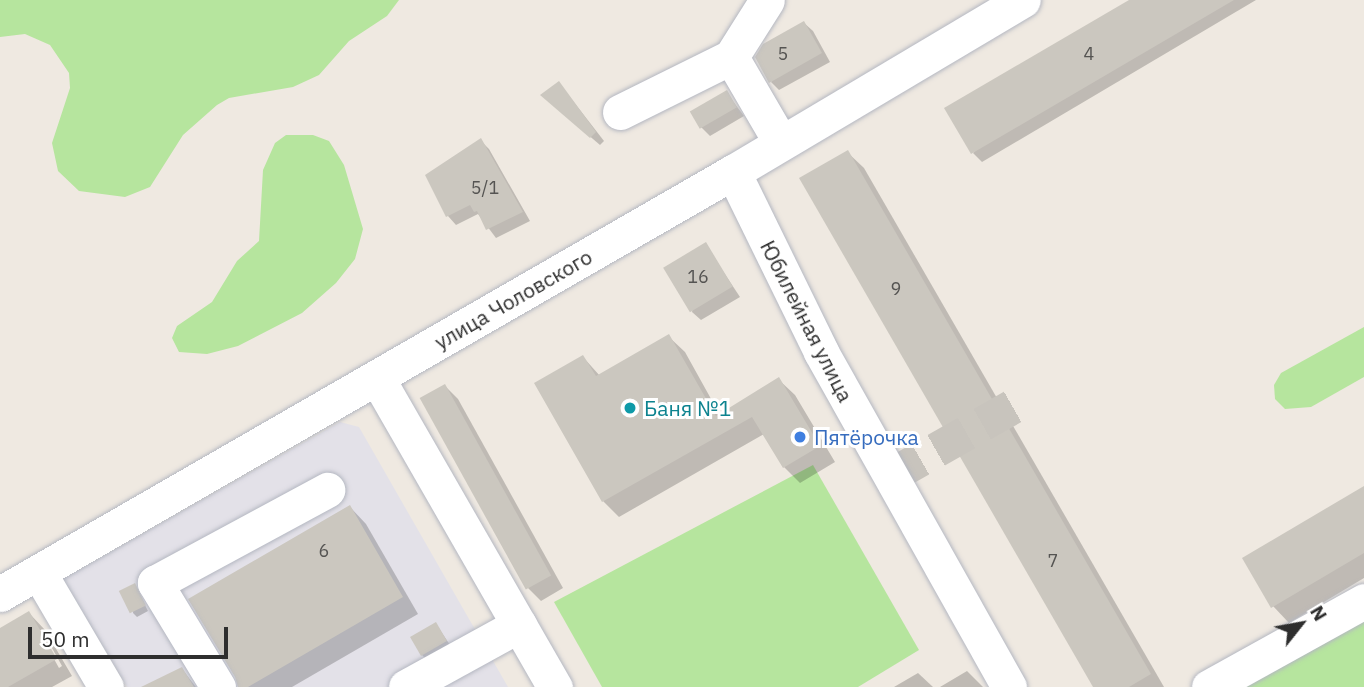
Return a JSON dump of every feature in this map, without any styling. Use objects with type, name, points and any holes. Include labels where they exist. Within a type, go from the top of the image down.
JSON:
[{"type":"street","points":[[620,112],[731,57],[767,0]]},
{"type":"street","name":"улица Чоловского","points":[[0,594],[733,172],[1023,0]]},
{"type":"street","points":[[731,57],[782,143]]},
{"type":"street","name":"Юбилейная улица","points":[[733,172],[821,352],[1009,687]]},
{"type":"street","points":[[377,378],[555,687]]},
{"type":"street","points":[[218,687],[155,583],[327,490]]},
{"type":"street","points":[[39,573],[102,685]]},
{"type":"street","points":[[1209,687],[1364,601]]},
{"type":"street","points":[[406,687],[519,625]]},
{"type":"shaded area","points":[[340,422],[359,427],[508,687],[127,687],[63,579]]},
{"type":"green space","points":[[0,0],[399,0],[387,16],[349,41],[319,75],[293,87],[229,98],[217,105],[183,135],[150,187],[125,197],[79,191],[58,171],[52,143],[70,88],[69,73],[50,45],[25,34],[0,37]]},
{"type":"green space","points":[[286,135],[313,135],[329,141],[344,165],[363,229],[355,259],[336,283],[302,313],[238,346],[207,354],[179,352],[172,338],[177,326],[212,302],[237,261],[259,241],[263,170],[275,143]]},
{"type":"green space","points":[[1364,327],[1364,377],[1311,407],[1285,409],[1275,399],[1274,385],[1281,373]]},
{"type":"green space","points":[[813,465],[919,650],[858,687],[602,687],[554,602]]},
{"type":"green space","points":[[1364,614],[1364,687],[1238,687]]},
{"type":"building","points":[[1129,0],[1234,0],[971,154],[944,108]]},
{"type":"building","points":[[804,21],[822,53],[769,83],[755,57],[763,44]]},
{"type":"building","points":[[559,81],[596,132],[590,138],[540,95]]},
{"type":"building","points":[[727,90],[737,107],[700,129],[690,112]]},
{"type":"building","points":[[481,138],[523,212],[486,230],[477,211],[474,212],[470,205],[446,217],[425,175]]},
{"type":"building","points":[[848,150],[1151,674],[1129,687],[1093,687],[799,178]]},
{"type":"building","points":[[706,242],[733,287],[690,312],[663,268]]},
{"type":"building","name":"Баня №1","points":[[669,334],[716,416],[779,377],[820,446],[783,468],[752,417],[602,502],[534,383],[583,355],[596,376]]},
{"type":"building","points":[[445,384],[551,576],[526,590],[420,398]]},
{"type":"building","points":[[1364,486],[1364,553],[1271,608],[1242,558]]},
{"type":"building","points":[[350,505],[403,597],[248,687],[238,687],[235,677],[188,599]]},
{"type":"building","points":[[135,583],[146,605],[130,613],[119,591]]},
{"type":"building","points":[[29,611],[57,659],[8,687],[0,687],[0,628]]},
{"type":"building","points":[[436,622],[447,641],[421,656],[410,637]]},
{"type":"building","points":[[182,667],[194,687],[141,687]]},
{"type":"tunnel","points":[[890,476],[1022,401]]},
{"type":"place","name":"Баня №1","points":[[630,408]]},
{"type":"place","name":"Пятёрочка","points":[[800,437]]}]
